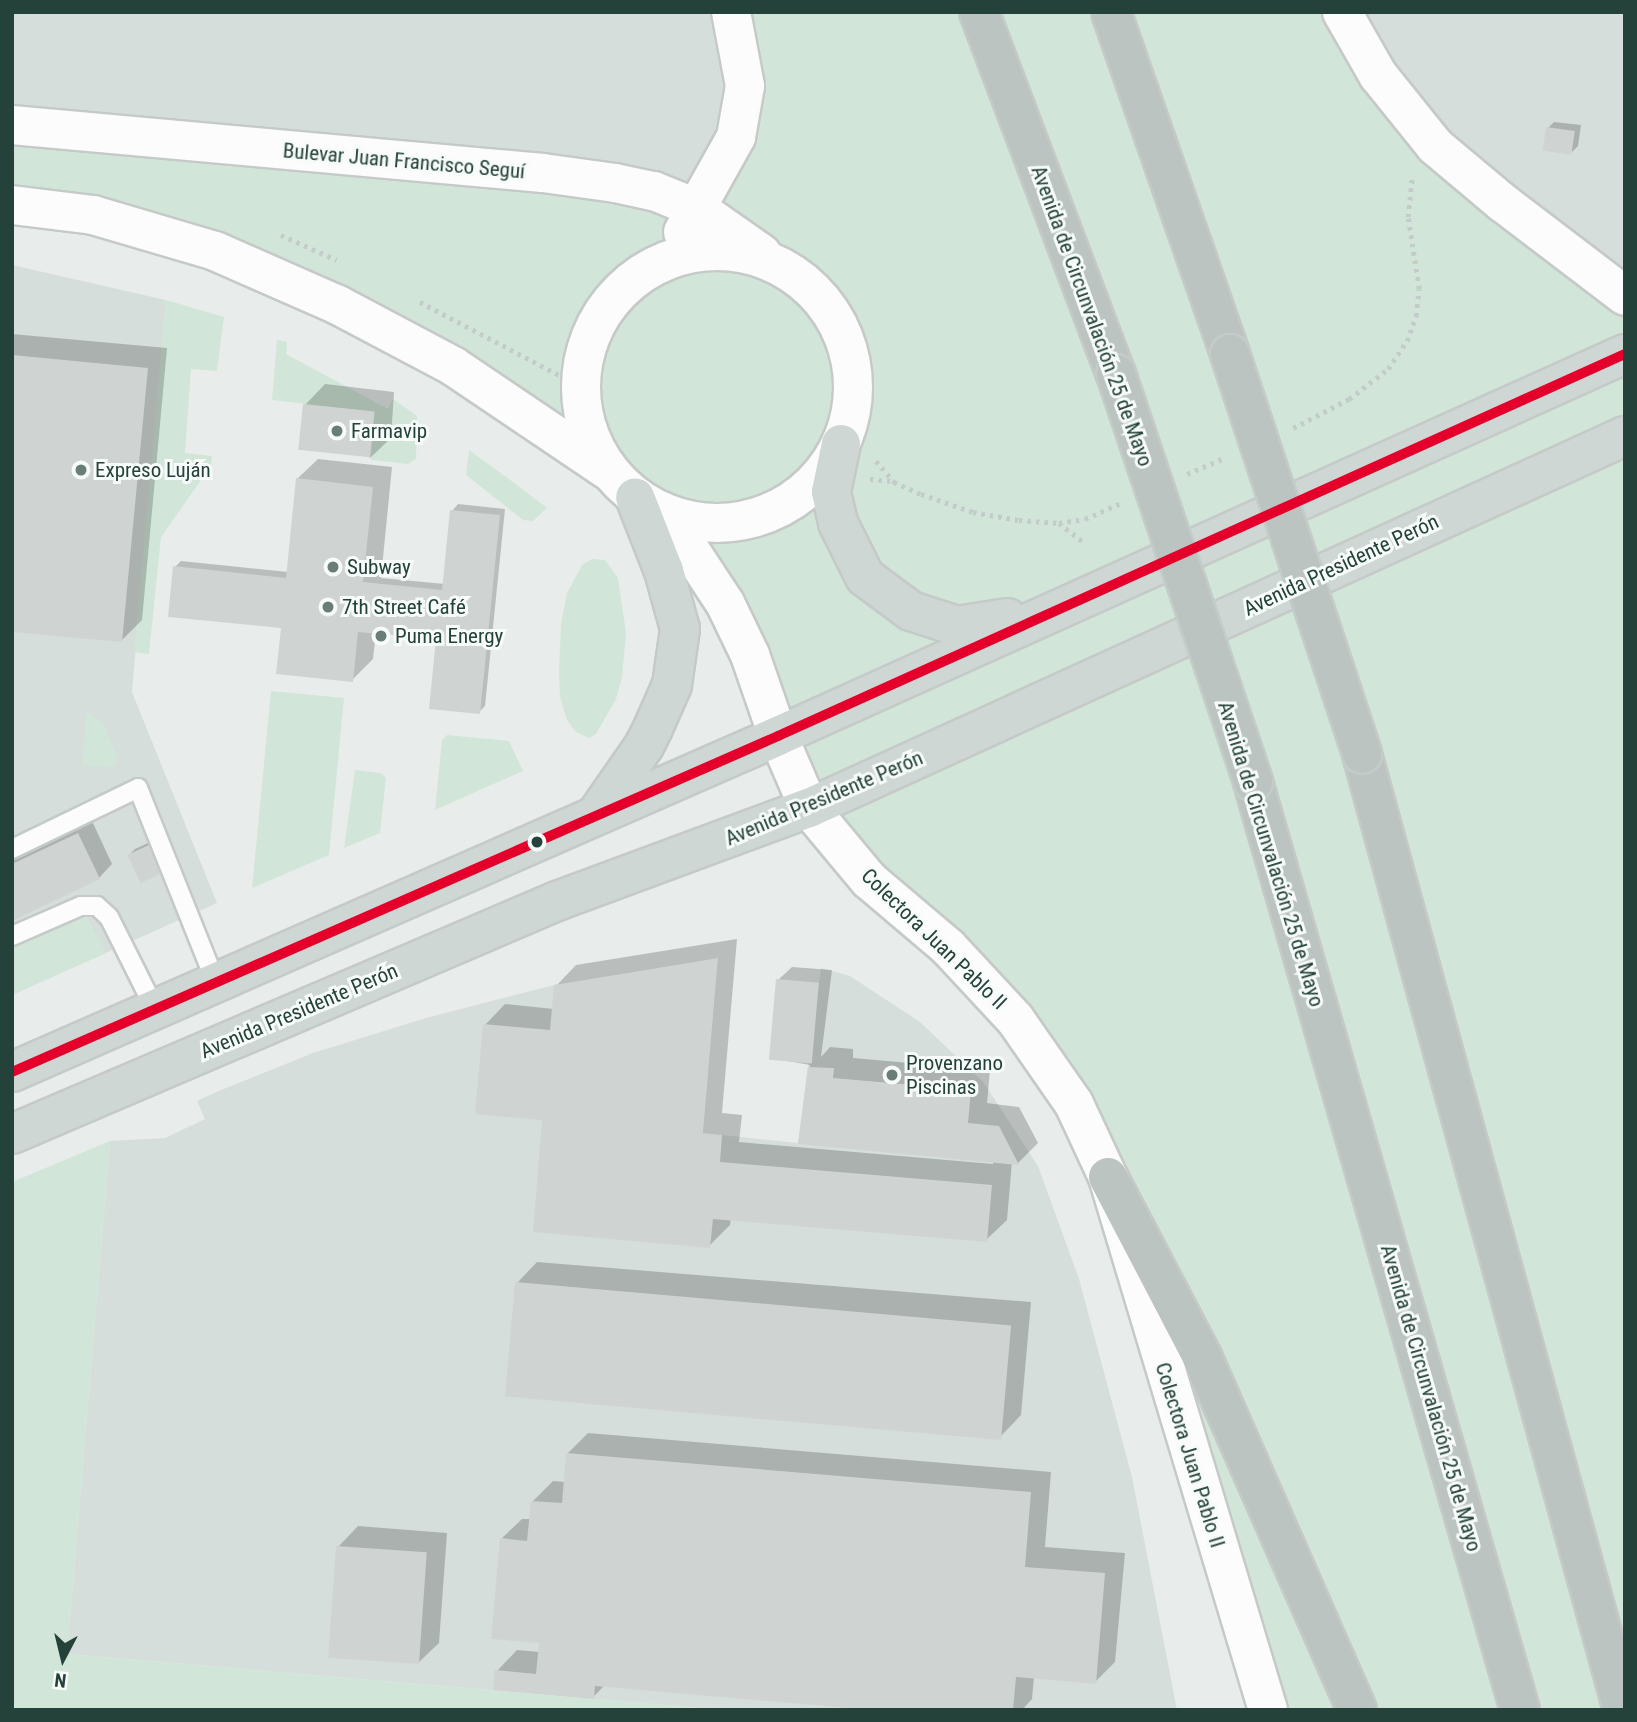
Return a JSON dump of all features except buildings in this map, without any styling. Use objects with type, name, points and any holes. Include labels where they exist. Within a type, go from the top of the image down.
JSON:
[{"type":"highway","name":"Avenida de Circunvalación 25 de Mayo","points":[[979,12],[1116,374],[1253,782],[1520,1710]]},
{"type":"highway","points":[[1111,12],[1230,354],[1362,754],[1623,1710]]},
{"type":"highway","points":[[1108,1177],[1203,1359],[1357,1710]]},
{"type":"main road","points":[[665,260],[698,209],[736,138],[745,86],[731,12]]},
{"type":"main road","points":[[1342,12],[1378,75],[1435,146],[1503,203],[1625,296]]},
{"type":"main road","name":"Bulevar Juan Francisco Seguí","points":[[12,125],[543,173],[654,191],[698,209],[775,263]]},
{"type":"main road","points":[[12,205],[93,215],[215,251],[338,305],[453,366],[634,493],[687,520],[717,523],[748,520],[777,509],[803,493],[825,471],[846,427]]},
{"type":"main road","points":[[594,816],[644,747],[653,728],[672,685],[680,629],[664,571],[634,493],[593,445],[583,416],[580,386],[584,355],[595,324],[613,298],[637,276],[665,260],[701,251],[739,253],[775,263],[805,282],[835,319],[845,340],[853,375],[846,427],[831,492],[838,523],[865,577],[911,611],[957,626],[1048,614]]},
{"type":"main road","points":[[12,1072],[778,736],[1625,354]]},
{"type":"main road","name":"Avenida Presidente Perón","points":[[12,1134],[557,901],[809,808],[1625,436]]},
{"type":"main road","name":"Colectora Juan Pablo II","points":[[634,493],[690,550],[725,603],[750,655],[778,736],[809,808],[869,880],[948,947],[1015,1018],[1074,1104],[1108,1177],[1268,1710]]},
{"type":"lane","points":[[12,849],[138,788],[216,983]]},
{"type":"lane","points":[[12,936],[80,906],[97,906],[109,916],[155,1009]]},
{"type":"path","points":[[1291,429],[1349,399],[1388,369],[1407,341],[1416,316],[1419,289],[1408,217],[1411,178],[1435,146]]},
{"type":"path","points":[[846,427],[894,481],[973,512],[1059,523],[1085,519],[1124,502]]},
{"type":"path","points":[[1175,480],[1226,457]]},
{"type":"path","points":[[1059,523],[1083,542]]},
{"type":"shaded area","points":[[12,12],[731,12],[745,86],[698,209],[12,125]]},
{"type":"shaded area","points":[[1342,12],[1625,12],[1625,296],[1503,203]]},
{"type":"shaded area","points":[[12,265],[166,300],[132,692],[217,903],[12,995]]},
{"type":"shaded area","points":[[718,958],[703,1133],[798,1143],[821,968],[850,976],[920,1022],[984,1083],[1038,1166],[1079,1279],[1132,1477],[1177,1710],[724,1710],[67,1654],[110,1141],[165,1138],[205,1119],[197,1101],[216,1092],[313,1053],[426,1018],[554,985]]},
{"type":"green space","points":[[731,12],[1342,12],[1379,75],[1625,296],[1625,1710],[1268,1710],[1074,1104],[869,880],[750,655],[624,488],[609,471],[338,305],[12,205],[12,125],[697,209],[736,137]]},
{"type":"green space","points":[[166,300],[224,317],[217,371],[191,369],[185,453],[212,456],[211,466],[161,537],[149,654],[134,652]]},
{"type":"green space","points":[[277,340],[287,342],[286,354],[388,409],[393,399],[417,416],[416,459],[408,464],[371,460],[374,412],[272,400]]},
{"type":"green space","points":[[469,450],[547,508],[533,521],[523,520],[466,475]]},
{"type":"green space","points":[[592,559],[605,560],[618,578],[626,633],[622,678],[616,699],[596,734],[589,738],[576,732],[567,720],[560,697],[559,672],[561,623],[567,593],[582,565]]},
{"type":"green space","points":[[271,691],[344,698],[329,855],[252,888]]},
{"type":"green space","points":[[87,712],[103,723],[118,759],[114,767],[82,765]]},
{"type":"green space","points":[[447,735],[509,741],[523,771],[435,810],[442,740]]},
{"type":"green space","points":[[355,770],[381,773],[386,778],[380,833],[344,848]]},
{"type":"green space","points":[[86,916],[106,953],[12,995],[12,948]]},
{"type":"green space","points":[[110,1141],[67,1654],[724,1710],[12,1710],[12,1182]]},
{"type":"transit line","points":[[12,1072],[778,736],[1625,354]]},
{"type":"place","name":"Farmavip","points":[[337,431]]},
{"type":"place","name":"Expreso Luján","points":[[81,470]]},
{"type":"place","name":"Subway","points":[[333,567]]},
{"type":"place","name":"7th Street Café","points":[[328,607]]},
{"type":"place","name":"Puma Energy","points":[[381,636]]},
{"type":"place","name":"Provenzano Piscinas","points":[[892,1075]]}]
